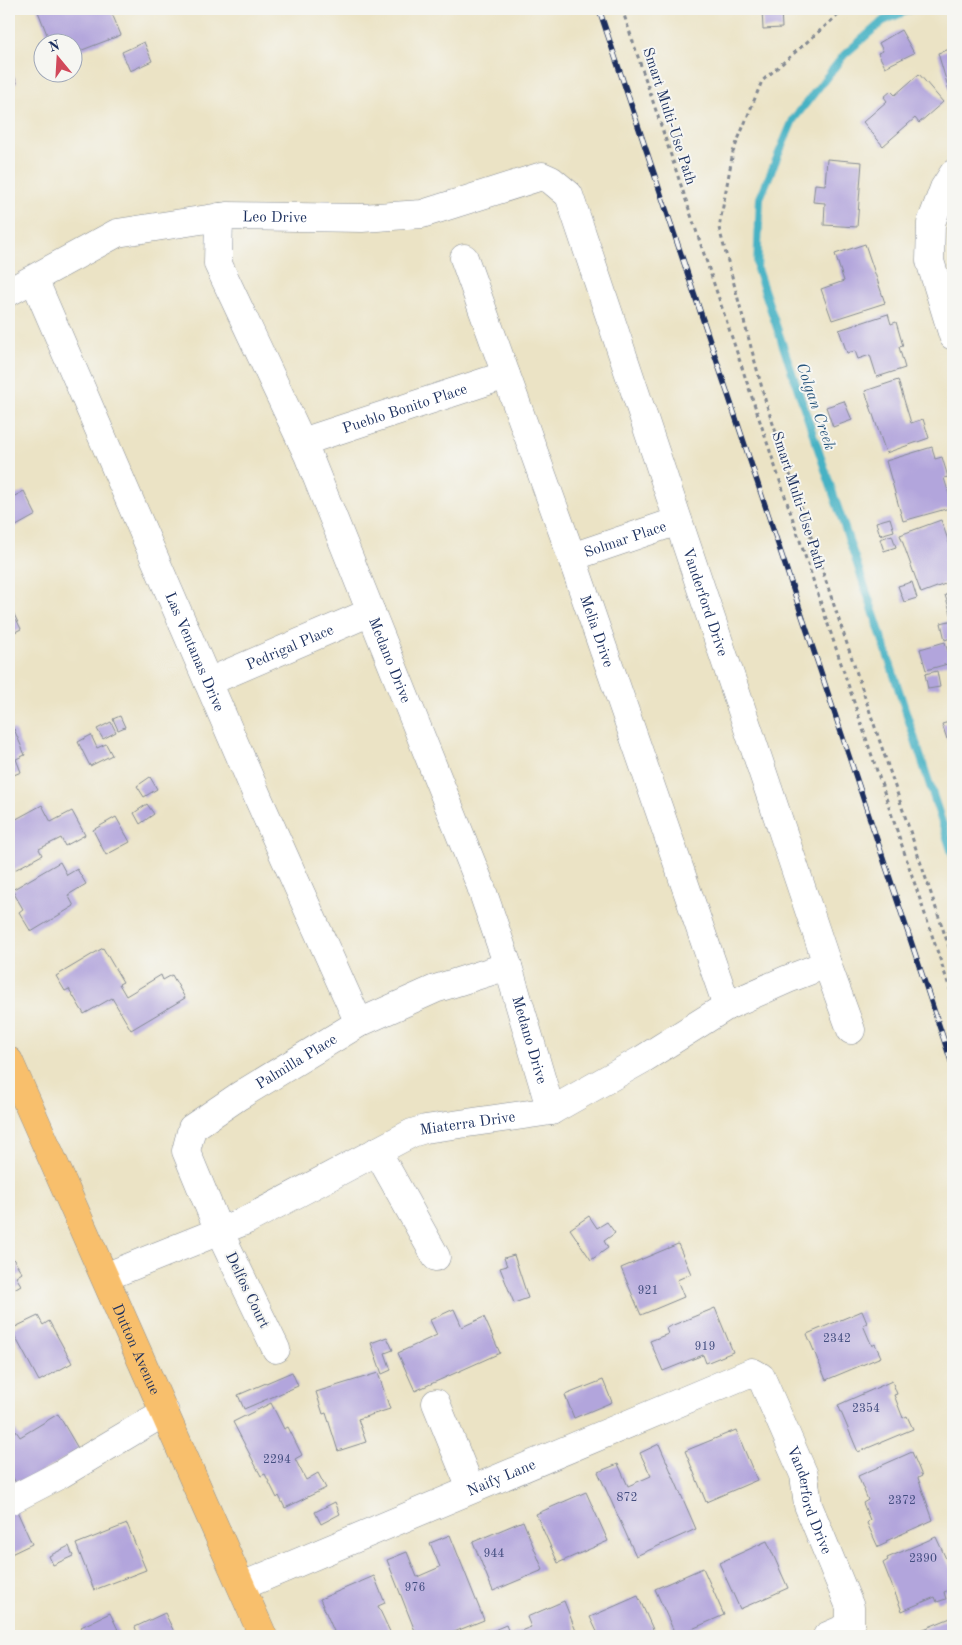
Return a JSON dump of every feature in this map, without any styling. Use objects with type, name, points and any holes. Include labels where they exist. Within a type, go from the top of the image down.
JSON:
[{"type":"main road","name":"Dutton Avenue","points":[[9,1061],[264,1636]]},
{"type":"street","name":"Leo Drive","points":[[9,292],[117,234],[227,216],[362,218],[422,214],[542,176],[551,180]]},
{"type":"street","name":"Vanderford Drive","points":[[551,180],[569,195],[827,964],[851,1030]]},
{"type":"street","points":[[949,181],[931,223],[930,261],[953,336]]},
{"type":"street","name":"Medano Drive","points":[[219,217],[218,264],[302,442],[480,884],[508,966],[551,1111]]},
{"type":"street","name":"Melia Drive","points":[[464,258],[572,557],[727,1006]]},
{"type":"street","name":"Las Ventanas Drive","points":[[34,279],[259,800],[359,1023]]},
{"type":"street","name":"Pueblo Bonito Place","points":[[302,442],[506,375]]},
{"type":"street","name":"Solmar Place","points":[[572,557],[678,521]]},
{"type":"street","name":"Pedrigal Place","points":[[208,682],[371,612]]},
{"type":"street","name":"Miaterra Drive","points":[[105,1277],[247,1220],[412,1133],[425,1129],[551,1111],[643,1059],[727,1006],[827,964]]},
{"type":"street","name":"Palmilla Place","points":[[219,1231],[186,1151],[192,1128],[239,1096],[359,1023],[435,989],[508,966]]},
{"type":"street","points":[[377,1151],[436,1257]]},
{"type":"street","name":"Delfos Court","points":[[219,1231],[276,1349]]},
{"type":"street","name":"Naify Lane","points":[[242,1586],[752,1372],[761,1376]]},
{"type":"street","name":"Vanderford Drive","points":[[761,1376],[804,1475],[808,1505],[850,1607],[839,1631]]},
{"type":"street","points":[[436,1404],[471,1489]]},
{"type":"street","points":[[9,1501],[61,1474],[165,1412]]},
{"type":"path","name":"Smart Multi-Use Path","points":[[622,9],[953,998]]},
{"type":"path","points":[[845,9],[762,81],[733,152],[719,228],[766,403],[953,959]]},
{"type":"path","points":[[953,1393],[953,1406]]},
{"type":"building","points":[[37,9],[110,9],[121,35],[82,50],[82,32],[46,32]]},
{"type":"building","points":[[762,9],[781,9],[782,28],[763,29]]},
{"type":"building","points":[[901,30],[914,53],[885,67],[878,53],[883,51],[879,43]]},
{"type":"building","points":[[144,42],[152,61],[130,71],[122,52]]},
{"type":"building","points":[[953,48],[953,96],[951,97],[938,53]]},
{"type":"building","points":[[9,65],[17,83],[9,87]]},
{"type":"building","points":[[919,74],[943,102],[919,123],[915,118],[883,146],[863,122],[887,101],[884,97],[891,91],[895,95]]},
{"type":"building","points":[[827,159],[862,162],[857,227],[824,225],[825,203],[813,202],[815,184],[825,185]]},
{"type":"building","points":[[865,244],[885,303],[832,320],[821,289],[844,281],[835,254]]},
{"type":"building","points":[[888,314],[891,324],[896,322],[903,346],[899,347],[905,368],[877,377],[870,355],[858,359],[855,351],[847,353],[839,330]]},
{"type":"building","points":[[898,380],[911,423],[923,419],[929,438],[886,453],[865,391]]},
{"type":"building","points":[[844,401],[852,420],[833,427],[826,407]]},
{"type":"building","points":[[932,447],[935,459],[942,457],[948,477],[944,478],[953,507],[903,521],[886,461]]},
{"type":"building","points":[[24,491],[36,515],[9,530],[9,499]]},
{"type":"building","points":[[890,518],[894,531],[880,535],[876,522]]},
{"type":"building","points":[[941,520],[953,554],[953,581],[921,593],[900,535]]},
{"type":"building","points":[[892,535],[896,547],[884,551],[880,539]]},
{"type":"building","points":[[912,582],[917,598],[904,602],[898,586]]},
{"type":"building","points":[[953,593],[953,620],[945,595]]},
{"type":"building","points":[[12,610],[21,629],[9,635],[9,612]]},
{"type":"building","points":[[953,620],[953,637],[945,640],[941,623]]},
{"type":"building","points":[[945,642],[951,663],[926,670],[920,649]]},
{"type":"building","points":[[937,671],[940,687],[928,689],[925,674]]},
{"type":"building","points":[[120,716],[125,727],[118,730],[113,719]]},
{"type":"building","points":[[953,721],[953,737],[947,739],[942,724]]},
{"type":"building","points":[[111,722],[116,732],[103,739],[97,729]]},
{"type":"building","points":[[14,729],[25,755],[16,759],[21,772],[9,777],[9,731]]},
{"type":"building","points":[[91,735],[97,748],[106,744],[112,755],[90,766],[78,742]]},
{"type":"building","points":[[150,777],[157,789],[144,797],[137,786]]},
{"type":"building","points":[[147,804],[154,814],[140,824],[134,813]]},
{"type":"building","points":[[42,805],[51,822],[72,811],[85,835],[65,846],[61,838],[39,849],[42,855],[9,873],[9,823]]},
{"type":"building","points":[[116,817],[130,842],[106,855],[93,830]]},
{"type":"building","points":[[60,862],[67,875],[77,869],[86,884],[68,895],[74,906],[31,932],[19,912],[23,909],[12,890]]},
{"type":"building","points":[[103,948],[123,982],[119,984],[126,996],[161,975],[163,980],[172,975],[185,998],[131,1030],[112,998],[84,1014],[69,989],[65,991],[56,976]]},
{"type":"building","points":[[589,1216],[597,1228],[607,1222],[615,1233],[604,1241],[608,1248],[591,1260],[570,1229]]},
{"type":"building","points":[[678,1244],[691,1274],[677,1280],[684,1297],[641,1315],[621,1268]]},
{"type":"building","points":[[514,1255],[528,1298],[514,1303],[500,1268],[507,1266],[504,1258]]},
{"type":"building","points":[[12,1257],[22,1273],[16,1277],[21,1285],[9,1292],[9,1258]]},
{"type":"building","points":[[715,1308],[733,1352],[706,1363],[703,1355],[663,1371],[650,1341],[668,1334],[666,1328]]},
{"type":"building","points":[[454,1309],[462,1327],[484,1317],[500,1353],[415,1391],[398,1353],[437,1335],[430,1320]]},
{"type":"building","points":[[862,1311],[867,1323],[863,1325],[872,1346],[875,1344],[881,1357],[826,1380],[807,1334]]},
{"type":"building","points":[[38,1316],[43,1325],[49,1321],[72,1363],[39,1381],[11,1329]]},
{"type":"building","points":[[387,1337],[393,1350],[385,1353],[391,1370],[382,1374],[371,1343]]},
{"type":"building","points":[[292,1372],[298,1386],[244,1409],[238,1395]]},
{"type":"building","points":[[378,1373],[390,1409],[358,1419],[366,1442],[338,1451],[326,1413],[323,1414],[316,1392]]},
{"type":"building","points":[[603,1380],[612,1402],[574,1418],[565,1395]]},
{"type":"building","points":[[892,1381],[897,1394],[894,1395],[903,1418],[907,1416],[913,1429],[858,1452],[838,1405]]},
{"type":"building","points":[[271,1403],[284,1429],[288,1427],[302,1455],[295,1459],[306,1480],[318,1473],[326,1488],[285,1508],[279,1496],[277,1498],[265,1474],[261,1476],[233,1422]]},
{"type":"building","points":[[58,1414],[79,1450],[18,1486],[9,1474],[9,1435],[16,1431],[20,1437]]},
{"type":"building","points":[[736,1430],[757,1480],[706,1502],[685,1451]]},
{"type":"building","points":[[659,1444],[696,1529],[636,1556],[598,1472],[618,1464],[628,1486],[651,1476],[640,1453]]},
{"type":"building","points":[[912,1452],[922,1476],[918,1478],[933,1520],[886,1541],[887,1543],[878,1547],[867,1523],[870,1520],[863,1503],[868,1500],[858,1476]]},
{"type":"building","points":[[586,1492],[608,1541],[558,1563],[536,1514]]},
{"type":"building","points":[[335,1502],[340,1514],[321,1524],[315,1512]]},
{"type":"building","points":[[16,1509],[32,1544],[9,1555],[9,1512]]},
{"type":"building","points":[[523,1521],[543,1570],[493,1591],[473,1542]]},
{"type":"building","points":[[127,1524],[146,1570],[94,1590],[76,1544]]},
{"type":"building","points":[[450,1535],[484,1620],[444,1636],[417,1636],[387,1560],[407,1552],[417,1577],[440,1567],[430,1543]]},
{"type":"building","points":[[936,1537],[953,1574],[953,1588],[944,1592],[946,1599],[937,1602],[935,1597],[902,1611],[883,1563],[888,1560],[887,1558]]},
{"type":"building","points":[[767,1541],[788,1588],[740,1609],[719,1563]]},
{"type":"building","points":[[69,1546],[73,1556],[53,1565],[49,1556]]},
{"type":"building","points":[[703,1568],[724,1615],[676,1636],[655,1589]]},
{"type":"building","points":[[374,1576],[385,1603],[378,1606],[392,1636],[336,1636],[320,1599]]},
{"type":"building","points":[[638,1596],[656,1636],[599,1636],[590,1617]]},
{"type":"building","points":[[564,1601],[578,1636],[480,1636],[506,1625],[510,1635],[531,1627],[527,1617]]},
{"type":"building","points":[[110,1613],[121,1636],[85,1636],[81,1627]]},
{"type":"building","points":[[165,1613],[176,1636],[127,1636],[137,1632],[135,1627]]},
{"type":"building","points":[[953,1617],[953,1636],[914,1636],[914,1633]]},
{"type":"waterway","name":"Colgan Creek","points":[[911,9],[883,21],[844,55],[793,120],[760,198],[757,269],[874,614],[953,856]]},
{"type":"railway","points":[[599,9],[953,1067]]}]
